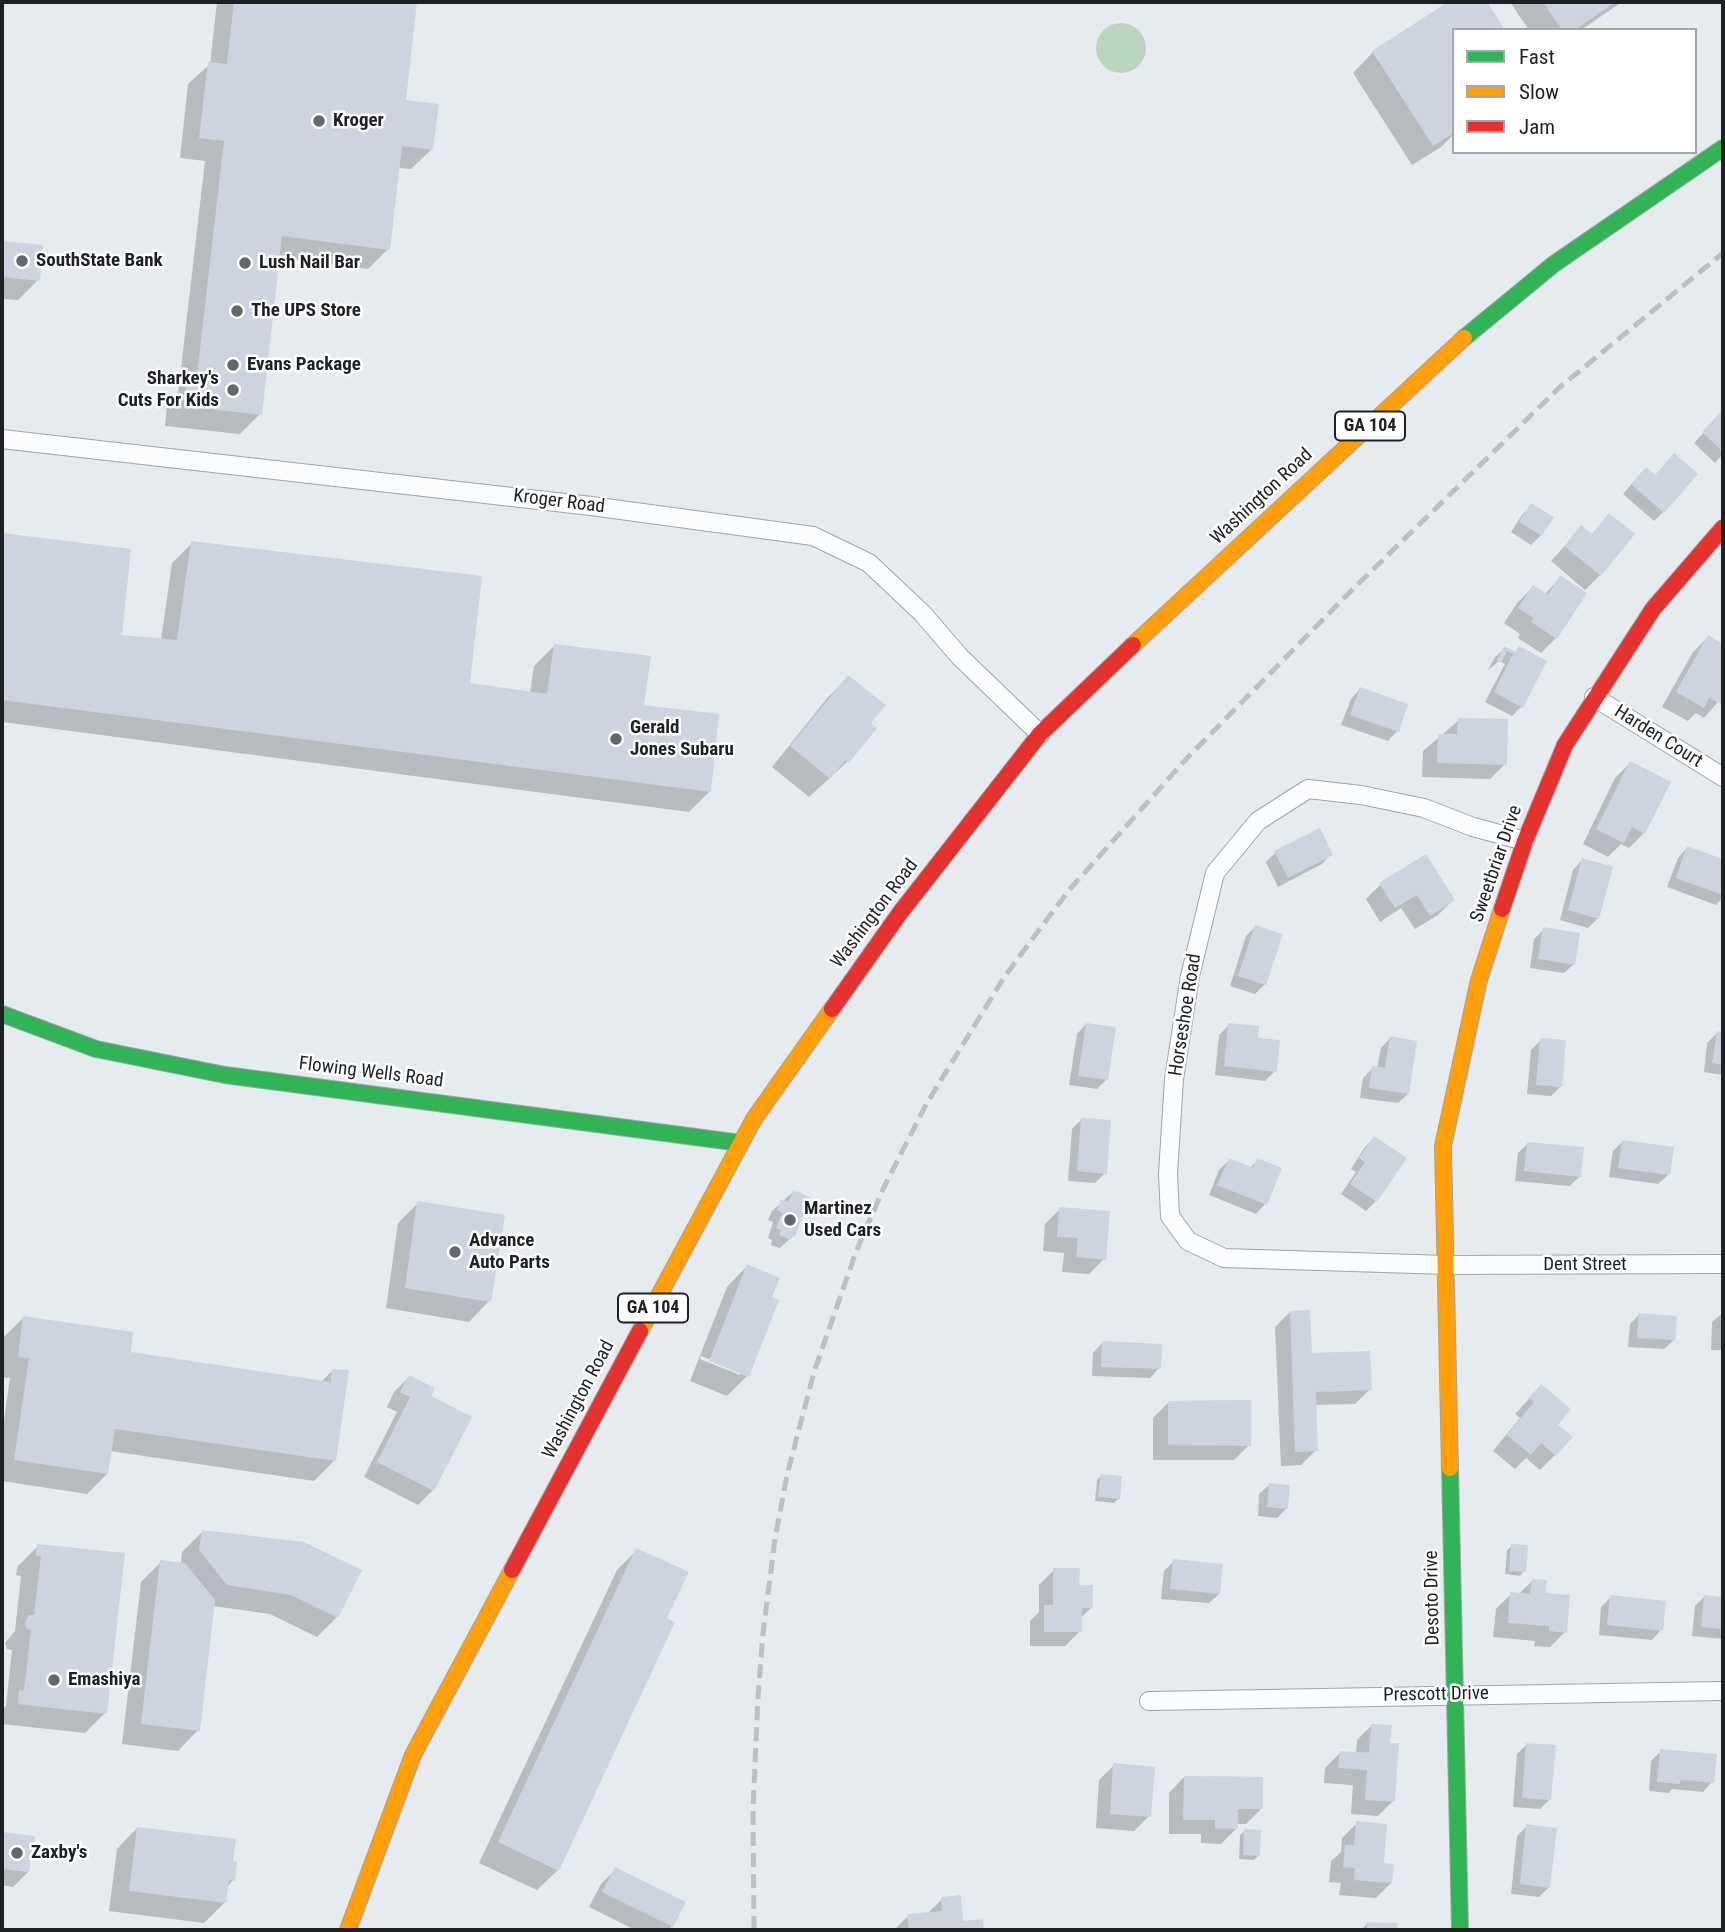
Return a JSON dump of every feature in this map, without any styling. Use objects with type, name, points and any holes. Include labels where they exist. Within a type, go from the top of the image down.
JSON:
[{"type":"main road","name":"Washington Road","points":[[348,1930],[413,1755],[741,1143],[778,1085],[900,913],[1040,734],[1123,654],[1473,330],[1554,264],[1723,148]]},
{"type":"main road","name":"Sweetbriar Drive","points":[[1447,1265],[1443,1146],[1479,980],[1525,841],[1565,745],[1594,697],[1653,609],[1723,528]]},
{"type":"main road","name":"Flowing Wells Road","points":[[2,1014],[96,1049],[225,1075],[741,1143]]},
{"type":"main road","name":"Desoto Drive","points":[[1447,1265],[1460,1930]]},
{"type":"street","name":"Kroger Road","points":[[2,439],[591,506],[813,536],[869,563],[922,613],[960,657],[1040,734]]},
{"type":"street","name":"Harden Court","points":[[1594,697],[1723,777]]},
{"type":"street","name":"Horseshoe Road","points":[[1447,1265],[1224,1258],[1188,1241],[1170,1216],[1168,1174],[1174,1079],[1190,975],[1215,873],[1258,821],[1308,789],[1361,795],[1423,808],[1472,827],[1525,841]]},
{"type":"street","name":"Dent Street","points":[[1447,1265],[1723,1264]]},
{"type":"street","name":"Prescott Drive","points":[[1150,1701],[1723,1690]]},
{"type":"green space","points":[[1121,23],[1138,31],[1146,48],[1138,65],[1121,73],[1104,65],[1096,48],[1104,31]]},
{"type":"building","name":"Kroger","points":[[234,2],[417,2],[406,100],[439,104],[433,150],[402,146],[390,250],[282,236],[262,415],[184,406],[187,383],[196,384],[224,141],[199,138],[208,62],[227,64]]},
{"type":"building","points":[[1448,2],[1487,2],[1504,28],[1452,28],[1452,134],[1433,146],[1372,51]]},
{"type":"building","points":[[1543,2],[1615,2],[1578,28],[1561,28]]},
{"type":"building","name":"SouthState Bank","points":[[2,241],[43,245],[40,281],[2,277]]},
{"type":"building","points":[[1723,409],[1723,452],[1702,432]]},
{"type":"building","points":[[1674,453],[1698,474],[1664,513],[1631,484],[1646,467],[1655,475]]},
{"type":"building","points":[[1531,503],[1554,517],[1542,536],[1519,522]]},
{"type":"building","points":[[1609,513],[1635,534],[1601,576],[1564,546],[1581,525],[1592,534]]},
{"type":"building","points":[[2,533],[131,549],[122,635],[177,640],[191,541],[482,576],[470,683],[547,694],[554,644],[651,656],[644,705],[719,714],[711,792],[2,700]]},
{"type":"building","points":[[1560,575],[1587,593],[1557,639],[1531,622],[1534,618],[1518,608],[1533,585],[1548,595]]},
{"type":"building","points":[[1708,635],[1723,644],[1723,699],[1721,704],[1709,698],[1704,708],[1676,692]]},
{"type":"building","points":[[1504,646],[1516,652],[1519,646],[1547,661],[1523,708],[1494,692],[1513,654],[1507,651],[1501,663],[1497,660]]},
{"type":"building","points":[[848,675],[886,705],[871,723],[877,728],[849,763],[845,760],[830,779],[790,746]]},
{"type":"building","points":[[1360,687],[1408,704],[1399,732],[1350,715]]},
{"type":"building","points":[[1458,718],[1508,719],[1507,765],[1437,763],[1438,734],[1457,734]]},
{"type":"building","points":[[1630,761],[1671,782],[1645,834],[1632,827],[1624,843],[1596,829]]},
{"type":"building","points":[[1320,828],[1333,855],[1288,878],[1274,851]]},
{"type":"building","points":[[1687,846],[1723,859],[1723,895],[1676,878]]},
{"type":"building","points":[[1426,854],[1455,900],[1430,916],[1417,895],[1395,908],[1379,883]]},
{"type":"building","points":[[1582,858],[1613,867],[1599,919],[1568,910]]},
{"type":"building","points":[[1255,925],[1283,934],[1266,985],[1238,976]]},
{"type":"building","points":[[1543,927],[1580,933],[1575,965],[1538,959]]},
{"type":"building","points":[[1086,1023],[1116,1027],[1108,1080],[1078,1076]]},
{"type":"building","points":[[1228,1023],[1259,1026],[1258,1038],[1280,1040],[1277,1072],[1224,1066]]},
{"type":"building","points":[[1717,1031],[1723,1032],[1723,1065],[1712,1063]]},
{"type":"building","points":[[1390,1036],[1417,1041],[1409,1094],[1369,1088],[1372,1066],[1385,1068]]},
{"type":"building","points":[[1540,1038],[1566,1040],[1562,1087],[1536,1085]]},
{"type":"building","points":[[1081,1118],[1111,1120],[1107,1174],[1077,1171]]},
{"type":"building","points":[[1374,1136],[1407,1158],[1377,1202],[1350,1184],[1365,1162],[1359,1158]]},
{"type":"building","points":[[1622,1140],[1674,1147],[1670,1175],[1618,1168]]},
{"type":"building","points":[[1527,1142],[1584,1147],[1581,1177],[1524,1171]]},
{"type":"building","points":[[1229,1158],[1253,1168],[1257,1158],[1282,1168],[1267,1205],[1217,1185]]},
{"type":"building","name":"Martinez Used Cars","points":[[793,1190],[810,1197],[795,1237],[792,1236],[791,1240],[779,1235],[781,1230],[776,1228],[782,1213],[777,1210],[781,1199],[788,1202]]},
{"type":"building","name":"Advance Auto Parts","points":[[417,1201],[505,1215],[491,1302],[405,1288]]},
{"type":"building","points":[[1059,1207],[1110,1211],[1106,1260],[1076,1257],[1078,1238],[1057,1237]]},
{"type":"building","points":[[747,1264],[780,1278],[772,1297],[779,1300],[749,1377],[709,1361]]},
{"type":"building","points":[[1310,1310],[1312,1353],[1370,1351],[1372,1390],[1316,1392],[1318,1451],[1295,1452],[1290,1311]]},
{"type":"building","points":[[1639,1313],[1677,1316],[1675,1340],[1637,1338]]},
{"type":"building","points":[[23,1316],[133,1332],[131,1352],[331,1382],[332,1369],[349,1370],[336,1461],[115,1429],[108,1474],[14,1460],[29,1358],[18,1357]]},
{"type":"building","points":[[1102,1341],[1162,1344],[1161,1369],[1101,1367]]},
{"type":"building","points":[[409,1375],[435,1388],[431,1396],[472,1417],[434,1491],[377,1462],[410,1397],[400,1392]]},
{"type":"building","points":[[1541,1384],[1571,1409],[1558,1425],[1573,1437],[1556,1456],[1541,1443],[1531,1455],[1507,1435],[1534,1402],[1529,1398]]},
{"type":"building","points":[[1251,1400],[1251,1446],[1168,1445],[1168,1401]]},
{"type":"building","points":[[1101,1474],[1122,1476],[1120,1499],[1098,1497]]},
{"type":"building","points":[[1269,1483],[1290,1485],[1288,1509],[1267,1507]]},
{"type":"building","points":[[202,1530],[304,1542],[362,1570],[338,1618],[291,1595],[227,1585],[199,1550]]},
{"type":"building","points":[[37,1544],[125,1553],[107,1714],[18,1704],[19,1690],[24,1691],[31,1630],[27,1629],[25,1622],[29,1615],[34,1615],[41,1556],[36,1556]]},
{"type":"building","points":[[1511,1544],[1528,1545],[1526,1572],[1509,1571]]},
{"type":"building","points":[[636,1548],[689,1572],[667,1618],[675,1622],[559,1871],[498,1842]]},
{"type":"building","points":[[1173,1559],[1223,1564],[1220,1594],[1170,1589]]},
{"type":"building","points":[[160,1560],[185,1563],[215,1600],[200,1731],[141,1724]]},
{"type":"building","points":[[1053,1568],[1080,1568],[1079,1585],[1093,1585],[1093,1608],[1082,1608],[1082,1632],[1044,1632],[1044,1605],[1053,1605]]},
{"type":"building","points":[[1532,1579],[1547,1580],[1546,1593],[1570,1595],[1567,1633],[1549,1631],[1549,1626],[1508,1623],[1510,1592],[1530,1594]]},
{"type":"building","points":[[1610,1595],[1666,1601],[1663,1631],[1607,1625]]},
{"type":"building","points":[[1704,1595],[1723,1597],[1723,1629],[1701,1627]]},
{"type":"building","points":[[1371,1724],[1392,1725],[1390,1743],[1399,1743],[1395,1802],[1365,1800],[1367,1770],[1338,1768],[1340,1751],[1369,1753]]},
{"type":"building","points":[[1526,1743],[1556,1745],[1551,1800],[1522,1798]]},
{"type":"building","points":[[1660,1749],[1717,1754],[1714,1783],[1681,1780],[1680,1784],[1657,1782]]},
{"type":"building","points":[[1113,1763],[1155,1767],[1151,1817],[1110,1814]]},
{"type":"building","points":[[1184,1776],[1263,1777],[1263,1809],[1238,1809],[1238,1829],[1215,1829],[1215,1820],[1183,1820]]},
{"type":"building","points":[[1356,1821],[1387,1824],[1384,1863],[1394,1864],[1392,1883],[1354,1880],[1355,1868],[1343,1867],[1345,1845],[1354,1845]]},
{"type":"building","points":[[1526,1824],[1557,1828],[1550,1888],[1520,1884]]},
{"type":"building","points":[[137,1827],[236,1839],[233,1861],[237,1862],[235,1881],[229,1880],[226,1903],[129,1891]]},
{"type":"building","points":[[1244,1829],[1261,1830],[1260,1856],[1243,1855]]},
{"type":"building","name":"Zaxby's","points":[[2,1832],[35,1836],[29,1872],[2,1869]]},
{"type":"building","points":[[615,1867],[686,1902],[673,1927],[602,1892]]},
{"type":"building","points":[[961,1895],[963,1921],[983,1919],[984,1930],[909,1930],[907,1914],[942,1911],[941,1897]]},
{"type":"building","points":[[1367,1922],[1398,1923],[1397,1930],[1367,1930]]},
{"type":"railway","points":[[754,1930],[753,1810],[758,1697],[775,1539],[787,1475],[814,1372],[856,1252],[884,1187],[927,1103],[1003,979],[1030,942],[1070,889],[1188,757],[1351,591],[1560,387],[1723,253]]},
{"type":"traffic: fast","points":[[1464,338],[1554,264],[1723,148]]},
{"type":"traffic: fast","points":[[2,1014],[96,1049],[225,1075],[741,1143]]},
{"type":"traffic: fast","points":[[1450,1468],[1460,1930]]},
{"type":"traffic: slow","points":[[1133,645],[1464,338]]},
{"type":"traffic: slow","points":[[1450,1468],[1443,1146],[1479,980],[1502,909]]},
{"type":"traffic: slow","points":[[640,1331],[754,1119],[832,1009]]},
{"type":"traffic: slow","points":[[348,1930],[413,1755],[512,1570]]},
{"type":"traffic: jam","points":[[1502,909],[1525,841],[1565,745],[1653,609],[1723,528]]},
{"type":"traffic: jam","points":[[832,1009],[900,913],[1040,734],[1133,645]]},
{"type":"traffic: jam","points":[[512,1570],[640,1331]]},
{"type":"place","name":"Kroger","points":[[319,121]]},
{"type":"place","name":"SouthState Bank","points":[[22,261]]},
{"type":"place","name":"Lush Nail Bar","points":[[245,263]]},
{"type":"place","name":"The UPS Store","points":[[237,311]]},
{"type":"place","name":"Evans Package","points":[[233,365]]},
{"type":"place","name":"Sharkey's Cuts For Kids","points":[[233,390]]},
{"type":"place","name":"Gerald Jones Subaru","points":[[616,739]]},
{"type":"place","name":"Martinez Used Cars","points":[[790,1220]]},
{"type":"place","name":"Advance Auto Parts","points":[[455,1252]]},
{"type":"place","name":"Emashiya","points":[[54,1680]]},
{"type":"place","name":"Zaxby's","points":[[17,1853]]}]
